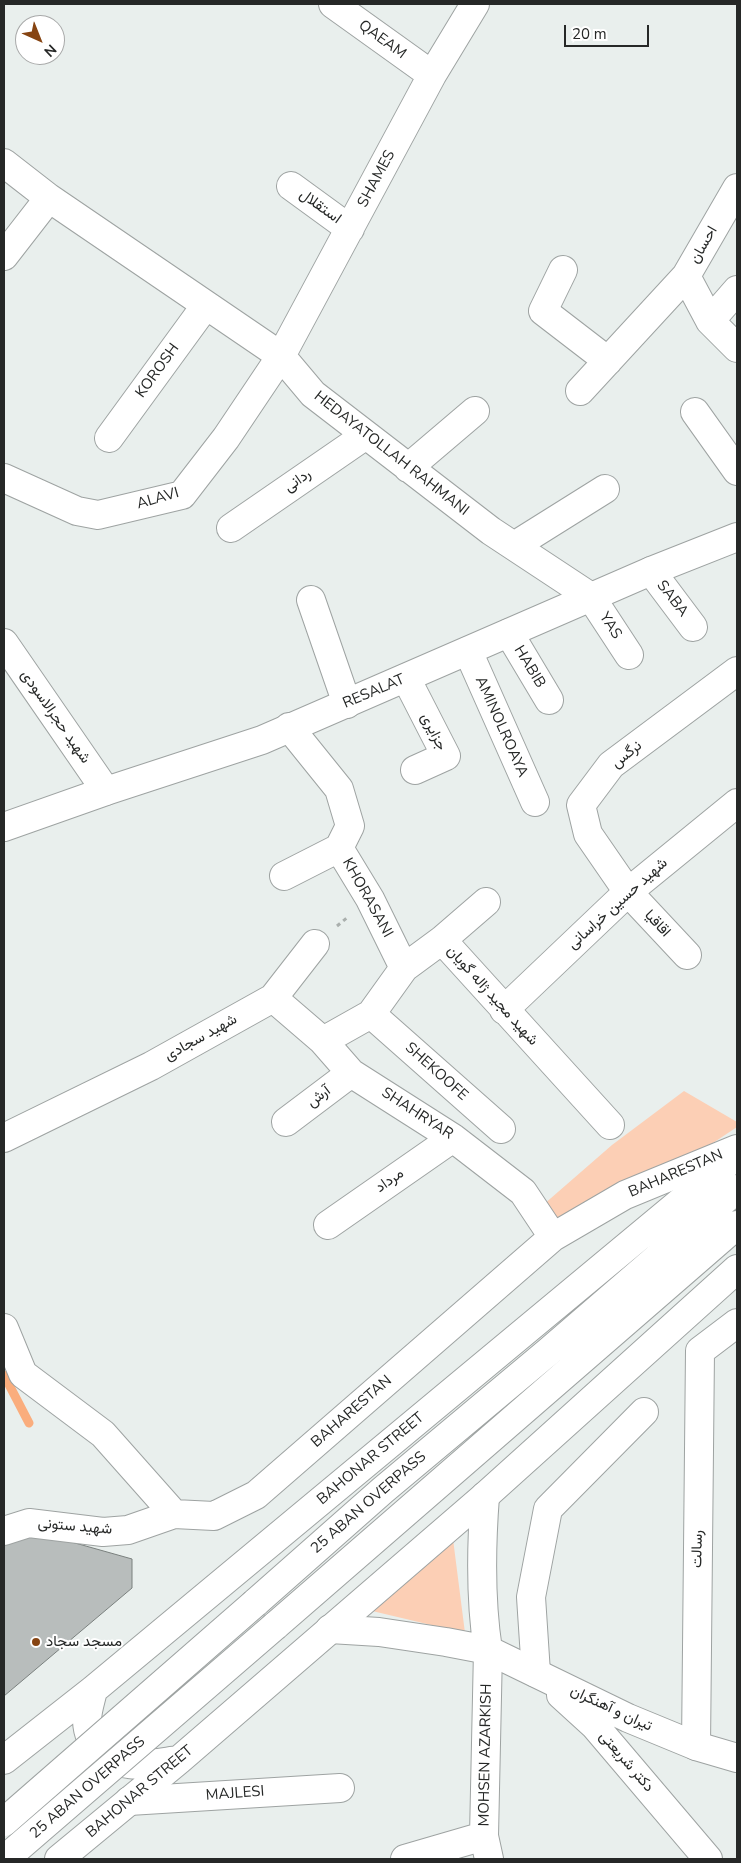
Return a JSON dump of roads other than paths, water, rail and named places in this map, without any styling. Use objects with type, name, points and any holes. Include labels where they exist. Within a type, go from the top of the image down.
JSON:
[{"type":"street","name":"QAEAM","points":[[333,4],[432,75]]},
{"type":"street","name":"SHAMES","points":[[281,356],[432,75],[475,4]]},
{"type":"street","name":"HEDAYATOLLAH RAHMANI","points":[[4,163],[48,198],[281,356],[314,394],[408,468],[491,531],[591,597]]},
{"type":"street","name":"استقلال","points":[[290,186],[350,229]]},
{"type":"street","name":"احسان","points":[[737,188],[686,276],[710,321],[737,348]]},
{"type":"street","points":[[4,256],[48,198]]},
{"type":"street","points":[[563,270],[543,311],[608,361]]},
{"type":"street","points":[[580,391],[686,276]]},
{"type":"street","points":[[710,321],[737,290]]},
{"type":"street","name":"KOROSH","points":[[109,438],[206,305]]},
{"type":"street","name":"ALAVI","points":[[4,478],[76,511],[98,515],[182,495],[226,438],[281,356]]},
{"type":"street","points":[[408,468],[475,410]]},
{"type":"street","points":[[695,412],[737,471]]},
{"type":"street","name":"ردانی","points":[[231,528],[366,435]]},
{"type":"street","points":[[514,546],[605,489]]},
{"type":"street","name":"RESALAT","points":[[4,827],[106,791],[262,740],[651,571],[737,537]]},
{"type":"street","name":"SABA","points":[[651,571],[693,627]]},
{"type":"street","name":"YAS","points":[[591,597],[629,655]]},
{"type":"street","points":[[312,600],[347,704]]},
{"type":"street","name":"HABIB","points":[[509,633],[550,700]]},
{"type":"street","name":"شهید حجرالاسودی","points":[[4,643],[106,791]]},
{"type":"street","name":"AMINOLROAYA","points":[[468,651],[535,802]]},
{"type":"street","name":"نرگس","points":[[628,892],[588,834],[581,805],[611,765],[737,671]]},
{"type":"street","name":"جزایری","points":[[406,678],[446,756],[415,770]]},
{"type":"street","name":"KHORASANI","points":[[289,727],[339,789],[350,826],[339,848],[370,899],[404,968]]},
{"type":"street","name":"شهید حسین خراسانی","points":[[504,1010],[628,892],[737,803]]},
{"type":"street","points":[[284,876],[339,848]]},
{"type":"street","name":"اقاقیا","points":[[628,892],[687,955]]},
{"type":"street","points":[[442,940],[486,902]]},
{"type":"street","name":"شهید مجید ژاله گویان","points":[[323,1042],[371,1014],[404,968],[442,940],[610,1125]]},
{"type":"street","name":"شهید سجادی","points":[[4,1138],[152,1066],[273,998],[316,944]]},
{"type":"street","name":"SHAHRYAR","points":[[273,998],[323,1042],[351,1072],[453,1138],[523,1192],[553,1237]]},
{"type":"street","name":"SHEKOOFE","points":[[371,1014],[501,1130]]},
{"type":"street","name":"آرش","points":[[286,1122],[351,1072]]},
{"type":"street","name":"مرداد","points":[[328,1225],[453,1138]]},
{"type":"street","name":"BAHARESTAN","points":[[174,1514],[214,1516],[256,1495],[553,1237],[625,1195],[737,1149]]},
{"type":"street","name":"BAHONAR STREET","points":[[4,1760],[93,1690],[737,1155]]},
{"type":"street","name":"25 ABAN OVERPASS","points":[[4,1822],[383,1490],[548,1352],[737,1189]]},
{"type":"street","name":"25 ABAN OVERPASS","points":[[5,1859],[737,1226]]},
{"type":"street","name":"BAHONAR STREET","points":[[59,1859],[179,1760],[485,1496],[737,1268]]},
{"type":"street","name":"رسالت","points":[[696,1746],[700,1351],[737,1323]]},
{"type":"street","points":[[4,1328],[23,1374],[103,1434],[174,1514]]},
{"type":"street","points":[[536,1673],[531,1597],[548,1509],[644,1412]]},
{"type":"street","name":"MOHSEN AZARKISH","points":[[485,1496],[481,1545],[483,1618],[488,1650],[487,1847]]},
{"type":"street","name":"شهید ستونی","points":[[4,1531],[29,1523],[103,1532],[128,1530],[174,1514]]},
{"type":"street","name":"تیران و آهنگران","points":[[330,1629],[379,1632],[488,1650],[628,1718],[696,1746],[737,1758]]},
{"type":"street","name":"دکتر شریعتی","points":[[536,1673],[594,1726],[708,1859]]},
{"type":"street","points":[[93,1690],[87,1722],[92,1741],[99,1752],[108,1758],[127,1764],[179,1760]]},
{"type":"street","name":"MAJLESI","points":[[129,1801],[340,1788]]},
{"type":"street","points":[[405,1859],[487,1847]]},
{"type":"waterway","points":[[4,1375],[29,1423]]},
{"type":"place","name":"مسجد سجاد","points":[[36,1642]]}]
